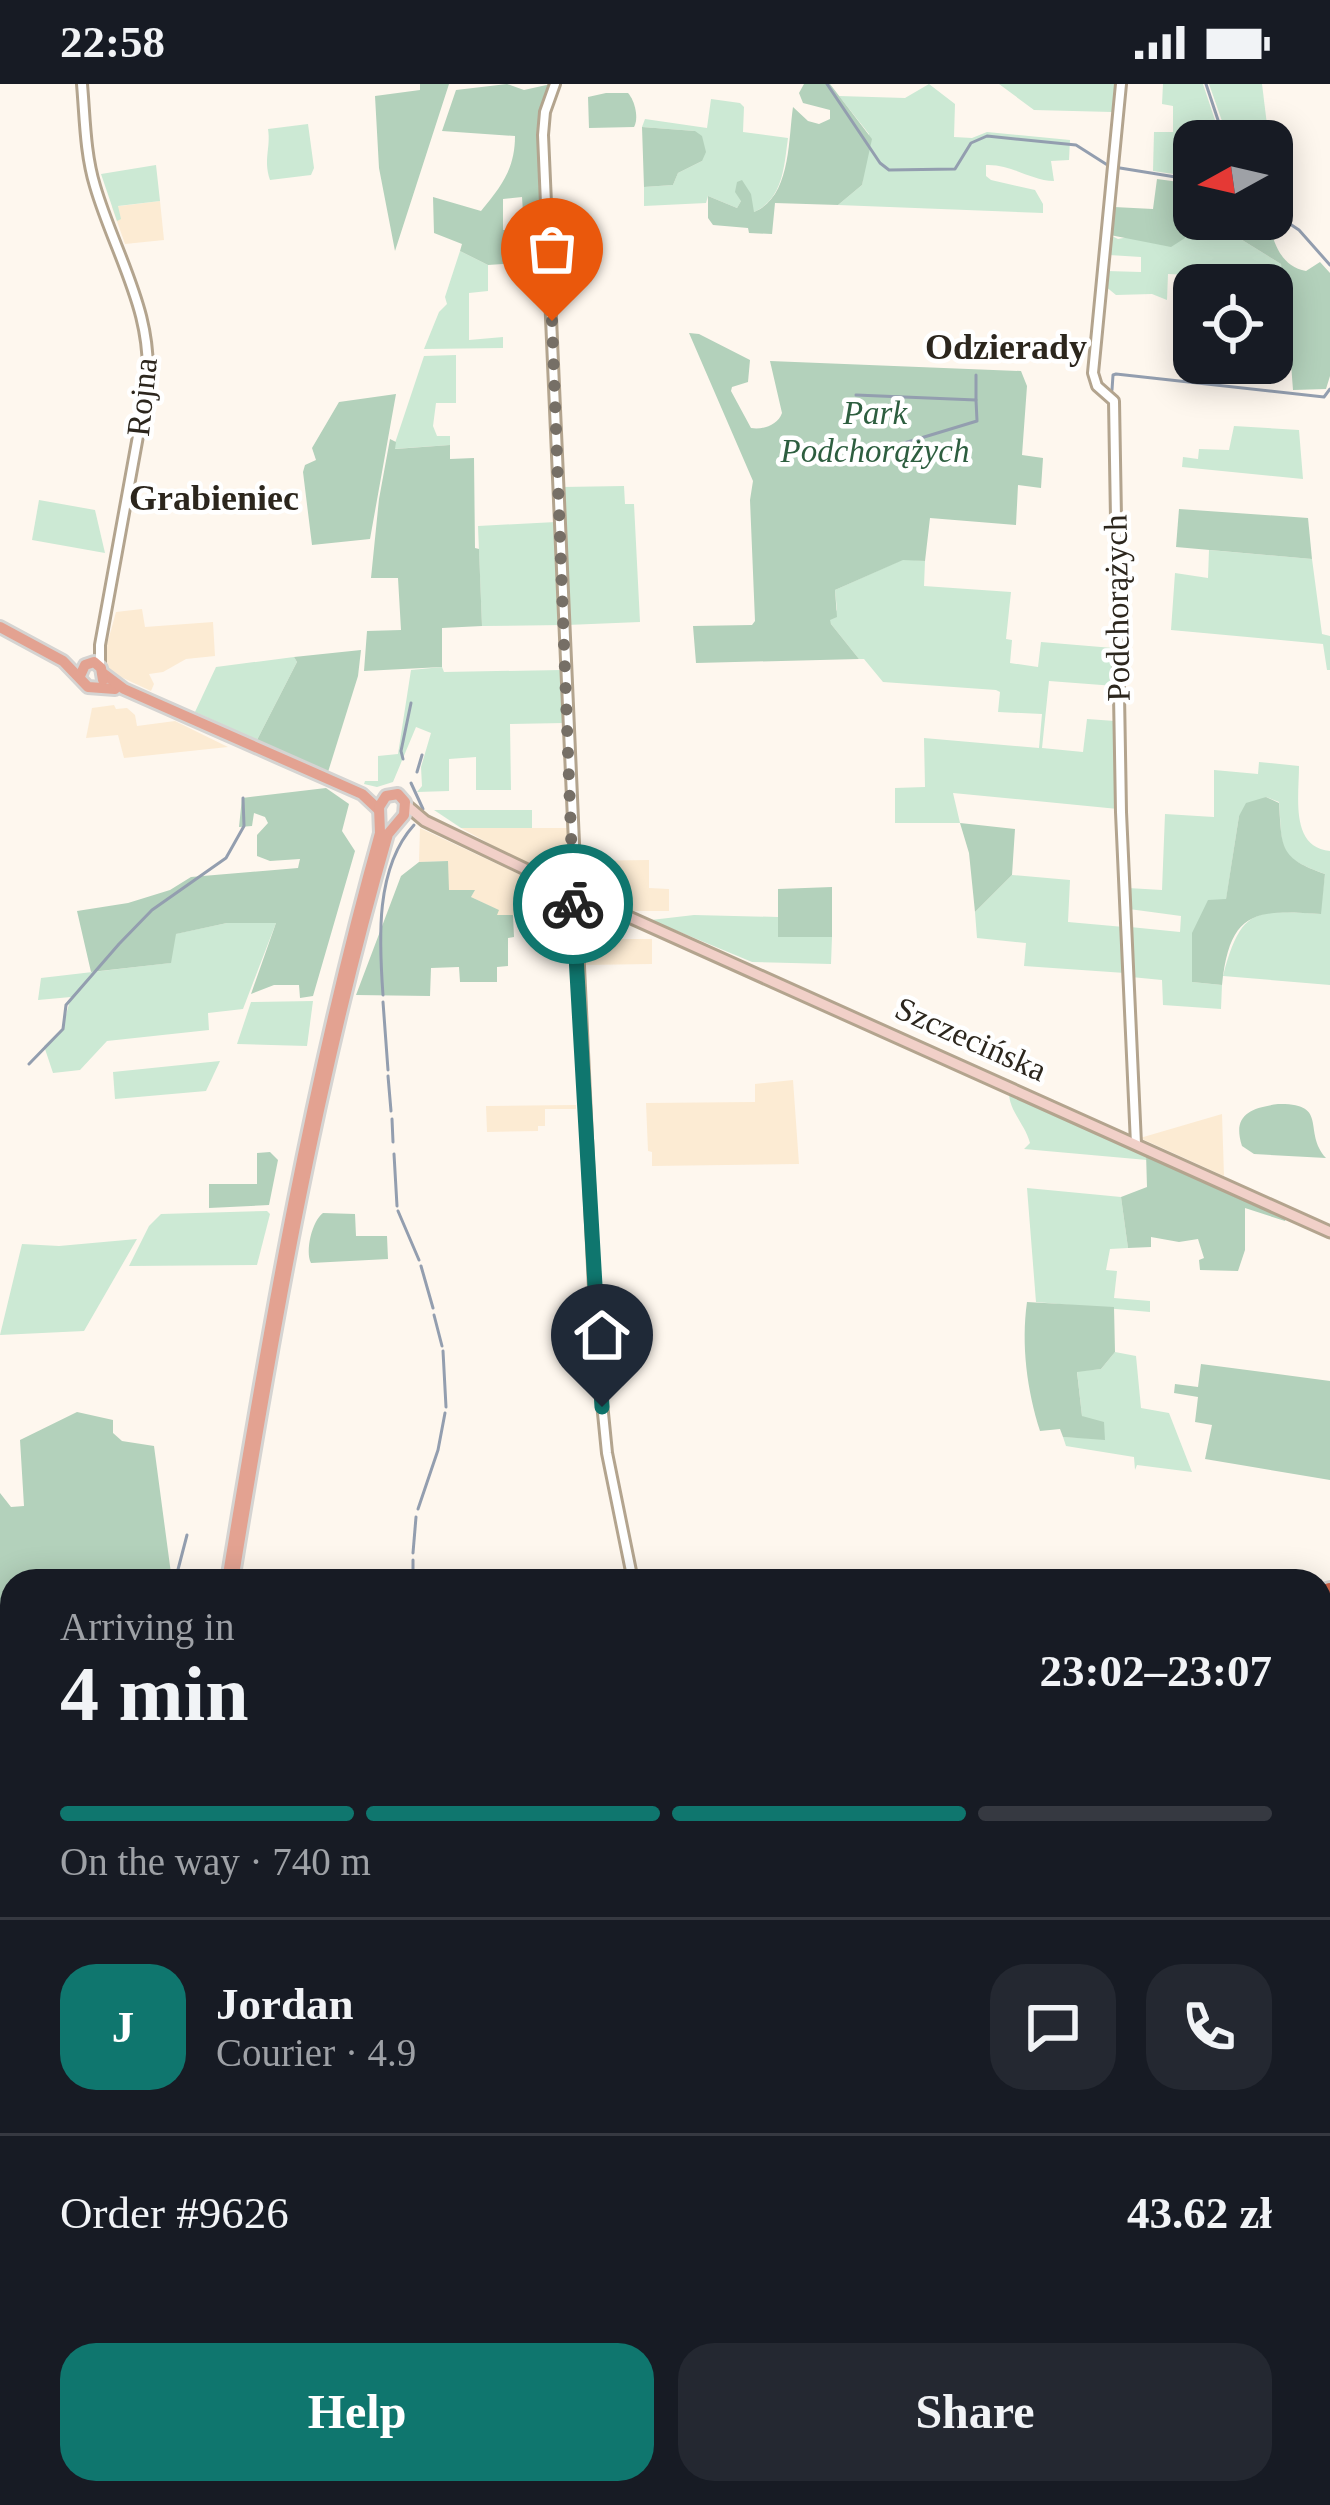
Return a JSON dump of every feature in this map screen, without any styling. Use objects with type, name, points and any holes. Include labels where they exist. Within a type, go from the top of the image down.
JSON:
[{"type":"main road","points":[[0,627],[63,662],[362,794],[400,795],[406,805],[388,834],[327,1062],[232,1569]]},
{"type":"main road","points":[[362,794],[387,822],[398,821]]},
{"type":"main road","points":[[232,1569],[268,1330],[321,1061],[386,796]]},
{"type":"main road","name":"Szczecińska","points":[[406,805],[424,821],[574,894],[1330,1232]]},
{"type":"main road","name":"Szczecińska","points":[[398,821],[424,821]]},
{"type":"street","name":"Rojna","points":[[82,84],[93,181],[142,312],[149,356],[144,405],[93,672]]},
{"type":"street","points":[[555,84],[543,135],[597,1353],[607,1454],[631,1569]]},
{"type":"street","name":"Podchorążych","points":[[1121,84],[1093,373],[1097,386],[1114,401],[1121,812],[1136,1144]]},
{"type":"shaded area","points":[[160,201],[164,240],[125,244],[112,207]]},
{"type":"shaded area","points":[[142,609],[145,627],[213,622],[215,656],[186,659],[149,674],[154,684],[151,691],[110,672],[103,659],[116,612]]},
{"type":"shaded area","points":[[114,705],[135,715],[137,726],[175,721],[228,747],[124,758],[118,735],[86,738],[92,708]]},
{"type":"shaded area","points":[[420,828],[551,890],[525,891],[525,915],[496,915],[498,910],[471,897],[474,891],[448,890],[448,861],[419,862]]},
{"type":"shaded area","points":[[461,828],[568,828],[570,858],[542,858],[541,872]]},
{"type":"shaded area","points":[[649,860],[649,888],[669,889],[669,911],[627,911],[581,890],[580,861]]},
{"type":"shaded area","points":[[583,939],[652,939],[652,964],[584,965]]},
{"type":"shaded area","points":[[793,1080],[799,1164],[652,1166],[646,1103],[755,1102],[755,1084]]},
{"type":"shaded area","points":[[576,1105],[576,1109],[545,1109],[545,1126],[538,1126],[538,1131],[487,1132],[486,1106]]},
{"type":"shaded area","points":[[1222,1114],[1224,1176],[1140,1138]]},
{"type":"green space","points":[[420,84],[449,84],[395,251],[379,168],[375,96],[420,90]]},
{"type":"green space","points":[[507,84],[524,90],[551,84],[540,120],[543,210],[523,212],[522,197],[503,199],[503,230],[544,228],[545,261],[488,265],[460,251],[462,244],[434,233],[433,197],[481,211],[501,185],[510,168],[515,136],[442,131],[456,90]]},
{"type":"green space","points":[[804,84],[830,84],[872,139],[862,185],[838,205],[775,203],[772,234],[713,225],[708,218],[708,196],[737,208],[741,201],[735,192],[742,180],[754,212],[775,194],[786,167],[793,107],[808,121],[819,124],[830,119],[830,110],[803,103],[799,93]]},
{"type":"green space","points":[[929,84],[955,104],[954,137],[972,138],[987,132],[1070,140],[1069,160],[1051,161],[1054,181],[986,165],[991,180],[1035,190],[1043,213],[838,205],[862,185],[869,134],[839,96],[905,98]]},
{"type":"green space","points":[[999,84],[1115,84],[1116,106],[1114,101],[1112,112],[1034,110]]},
{"type":"green space","points":[[1163,84],[1203,84],[1215,120],[1173,120],[1173,106],[1162,104]]},
{"type":"green space","points":[[1209,84],[1262,84],[1266,120],[1222,120]]},
{"type":"green space","points":[[628,93],[636,110],[634,127],[589,128],[588,97]]},
{"type":"green space","points":[[711,99],[744,107],[743,132],[788,138],[783,171],[771,199],[754,212],[741,201],[737,208],[708,196],[706,203],[644,206],[644,187],[673,185],[678,173],[702,161],[695,131],[642,127],[645,119],[707,128]]},
{"type":"green space","points":[[308,124],[311,175],[270,180],[268,129]]},
{"type":"green space","points":[[642,127],[695,131],[702,136],[706,152],[702,161],[678,173],[673,185],[644,187]]},
{"type":"green space","points":[[1154,132],[1173,132],[1173,174],[1153,171]]},
{"type":"green space","points":[[156,165],[160,201],[118,206],[121,219],[117,221],[101,174]]},
{"type":"green space","points":[[1157,179],[1173,181],[1173,240],[1182,240],[1171,247],[1110,235],[1114,207],[1153,209]]},
{"type":"green space","points":[[1173,228],[1173,240],[1242,240],[1281,264],[1173,264],[1167,300],[1152,294],[1116,295],[1105,286],[1107,271],[1141,272],[1141,257],[1109,255],[1110,235],[1118,239]]},
{"type":"green space","points":[[1242,240],[1274,240],[1290,264],[1281,264]]},
{"type":"green space","points":[[460,251],[488,265],[488,291],[469,293],[469,340],[503,337],[503,348],[424,349],[447,304],[445,297]]},
{"type":"green space","points":[[1320,262],[1330,273],[1330,376],[1326,389],[1293,390],[1293,266],[1306,271]]},
{"type":"green space","name":"Park Podchorążych","points":[[689,333],[750,360],[748,382],[731,391],[751,428],[770,426],[782,413],[770,361],[1021,371],[1027,386],[1022,455],[1043,458],[1041,488],[1018,485],[1016,525],[930,518],[925,561],[903,560],[835,590],[837,617],[831,624],[859,659],[696,663],[693,626],[752,625],[755,621],[753,481]]},
{"type":"green space","points":[[456,355],[456,403],[436,403],[433,426],[437,436],[450,436],[450,445],[393,449],[424,356]]},
{"type":"green space","points":[[396,394],[370,539],[312,545],[303,472],[305,465],[316,460],[312,448],[339,402]]},
{"type":"green space","points":[[1234,426],[1299,430],[1303,479],[1182,467],[1183,457],[1198,459],[1199,449],[1229,450]]},
{"type":"green space","points":[[390,439],[396,442],[395,449],[450,445],[450,459],[474,458],[482,626],[442,628],[442,667],[364,671],[367,631],[401,630],[398,578],[371,578]]},
{"type":"green space","points":[[624,486],[625,504],[634,504],[640,622],[567,625],[562,487]]},
{"type":"green space","points":[[555,487],[563,625],[482,626],[478,526],[556,522]]},
{"type":"green space","points":[[39,500],[95,510],[105,553],[32,540]]},
{"type":"green space","points":[[1179,509],[1308,518],[1312,559],[1176,547]]},
{"type":"green space","points":[[1209,550],[1312,559],[1322,634],[1330,636],[1330,670],[1323,644],[1171,630],[1175,573],[1208,578]]},
{"type":"green space","points":[[904,559],[925,561],[924,586],[1011,592],[1006,639],[1012,640],[1010,663],[1038,667],[1041,642],[1113,648],[1115,686],[1049,681],[1042,748],[1083,752],[1087,719],[1115,721],[1118,809],[953,793],[960,823],[895,823],[895,788],[925,787],[924,738],[1039,748],[1042,714],[998,712],[1000,692],[996,690],[883,682],[859,659],[829,620],[837,610],[835,590]]},
{"type":"green space","points":[[361,650],[358,676],[328,772],[257,740],[297,662],[294,657]]},
{"type":"green space","points":[[294,657],[297,662],[257,740],[195,712],[216,667]]},
{"type":"green space","points":[[442,667],[444,672],[561,670],[564,723],[510,724],[511,790],[476,790],[476,757],[449,759],[449,791],[417,792],[431,733],[416,727],[393,782],[377,787],[364,784],[378,781],[378,756],[398,754],[411,670]]},
{"type":"green space","points":[[1259,762],[1299,766],[1303,831],[1317,847],[1330,851],[1330,985],[1223,976],[1237,937],[1254,918],[1280,912],[1320,914],[1325,874],[1298,862],[1285,850],[1279,802],[1266,797],[1239,816],[1226,900],[1192,982],[1222,985],[1221,1009],[1163,1005],[1162,980],[1131,977],[1130,927],[1180,932],[1181,916],[1129,909],[1128,888],[1162,890],[1165,814],[1214,817],[1214,770],[1258,774]]},
{"type":"green space","points":[[326,788],[349,804],[342,831],[355,851],[313,996],[300,998],[299,985],[274,985],[251,994],[276,923],[227,923],[176,934],[171,963],[91,972],[77,911],[128,903],[170,890],[191,877],[298,868],[300,859],[270,861],[257,856],[257,835],[268,823],[254,813],[252,826],[239,827],[242,798]]},
{"type":"green space","points":[[1266,797],[1279,803],[1283,841],[1291,856],[1325,874],[1321,914],[1279,913],[1250,920],[1232,941],[1222,985],[1192,982],[1192,933],[1208,900],[1226,899],[1239,816],[1246,803]]},
{"type":"green space","points":[[434,810],[532,810],[532,828],[461,828]]},
{"type":"green space","points":[[960,823],[1015,829],[1012,875],[975,912],[969,853]]},
{"type":"green space","points":[[448,861],[449,890],[475,890],[471,897],[499,910],[497,915],[513,915],[508,966],[497,967],[497,982],[460,982],[459,967],[431,968],[430,996],[356,995],[401,876],[419,862]]},
{"type":"green space","points":[[1012,875],[1070,880],[1068,922],[1124,927],[1125,973],[1024,966],[1026,943],[977,938],[975,912]]},
{"type":"green space","points":[[832,887],[832,937],[778,937],[778,889]]},
{"type":"green space","points":[[694,915],[778,917],[778,937],[832,937],[831,964],[752,962],[651,920]]},
{"type":"green space","points":[[227,923],[276,923],[243,1009],[208,1013],[209,1030],[107,1041],[80,1070],[53,1073],[44,1046],[62,1029],[71,997],[38,1000],[41,978],[170,963],[175,934]]},
{"type":"green space","points":[[313,1001],[307,1046],[237,1044],[251,1002]]},
{"type":"green space","points":[[220,1061],[206,1091],[115,1099],[113,1072]]},
{"type":"green space","points":[[1009,1091],[1146,1153],[1147,1160],[1024,1149],[1030,1143]]},
{"type":"green space","points":[[1278,1104],[1304,1108],[1310,1114],[1326,1158],[1254,1154],[1242,1146],[1239,1127],[1246,1115]]},
{"type":"green space","points":[[270,1152],[278,1160],[269,1205],[209,1208],[209,1184],[257,1184],[257,1153]]},
{"type":"green space","points":[[1146,1153],[1288,1215],[1285,1221],[1245,1208],[1245,1250],[1238,1271],[1200,1270],[1199,1260],[1204,1258],[1198,1239],[1179,1242],[1151,1237],[1151,1247],[1128,1248],[1121,1197],[1147,1187]]},
{"type":"green space","points":[[1027,1188],[1121,1197],[1128,1248],[1110,1249],[1106,1270],[1117,1271],[1114,1298],[1150,1301],[1150,1312],[1036,1302]]},
{"type":"green space","points":[[267,1211],[257,1265],[129,1266],[149,1226],[161,1214]]},
{"type":"green space","points":[[323,1213],[355,1214],[356,1236],[387,1236],[388,1259],[311,1263],[311,1236]]},
{"type":"green space","points":[[137,1239],[84,1331],[0,1335],[22,1244],[59,1246]]},
{"type":"green space","points":[[1027,1302],[1114,1307],[1115,1352],[1101,1369],[1077,1372],[1082,1416],[1104,1422],[1105,1440],[1063,1437],[1060,1429],[1040,1431],[1026,1367]]},
{"type":"green space","points":[[1115,1352],[1136,1356],[1141,1408],[1169,1413],[1192,1472],[1137,1465],[1135,1470],[1134,1457],[1066,1446],[1063,1437],[1105,1439],[1082,1416],[1077,1371],[1101,1369]]},
{"type":"green space","points":[[1201,1364],[1330,1381],[1330,1480],[1205,1459],[1212,1425],[1195,1422],[1198,1397],[1174,1393],[1175,1384],[1198,1387]]},
{"type":"green space","points":[[77,1412],[113,1420],[113,1433],[122,1441],[154,1446],[170,1569],[0,1569],[0,1493],[11,1507],[24,1506],[20,1440]]},
{"type":"waterway","points":[[827,84],[889,170],[955,169],[971,143],[987,136],[1076,145],[1109,166]]},
{"type":"waterway","points":[[1206,84],[1218,120]]},
{"type":"waterway","points":[[1120,168],[1173,177]]},
{"type":"waterway","points":[[1293,226],[1330,265]]},
{"type":"waterway","points":[[1112,390],[1116,374],[1324,397],[1330,389]]},
{"type":"waterway","points":[[856,395],[976,400],[976,375]]},
{"type":"waterway","points":[[878,451],[977,421],[976,400]]},
{"type":"waterway","points":[[403,759],[411,703]]},
{"type":"waterway","points":[[417,772],[422,755]]},
{"type":"waterway","points":[[411,783],[423,809]]},
{"type":"waterway","points":[[29,1064],[63,1029],[66,1005],[119,944],[152,910],[226,858],[244,826],[243,798]]},
{"type":"waterway","points":[[383,995],[381,928],[386,883],[401,842],[414,825]]},
{"type":"waterway","points":[[383,1002],[388,1070]]},
{"type":"waterway","points":[[388,1076],[391,1111]]},
{"type":"waterway","points":[[392,1119],[393,1142]]},
{"type":"waterway","points":[[394,1154],[397,1206]]},
{"type":"waterway","points":[[398,1211],[419,1260]]},
{"type":"waterway","points":[[421,1266],[433,1308]]},
{"type":"waterway","points":[[434,1315],[442,1346]]},
{"type":"waterway","points":[[443,1351],[446,1407]]},
{"type":"waterway","points":[[418,1509],[445,1413]]},
{"type":"waterway","points":[[413,1553],[416,1517]]},
{"type":"waterway","points":[[178,1569],[187,1535]]},
{"type":"waterway","points":[[413,1560],[413,1569]]},
{"type":"way so far","points":[[552,321],[573,888],[580,895],[573,904]]},
{"type":"district","name":"Odzierady","points":[[1006,347]]},
{"type":"district","name":"Grabieniec","points":[[214,498]]},
{"type":"route","points":[[573,904],[602,1407]]}]
